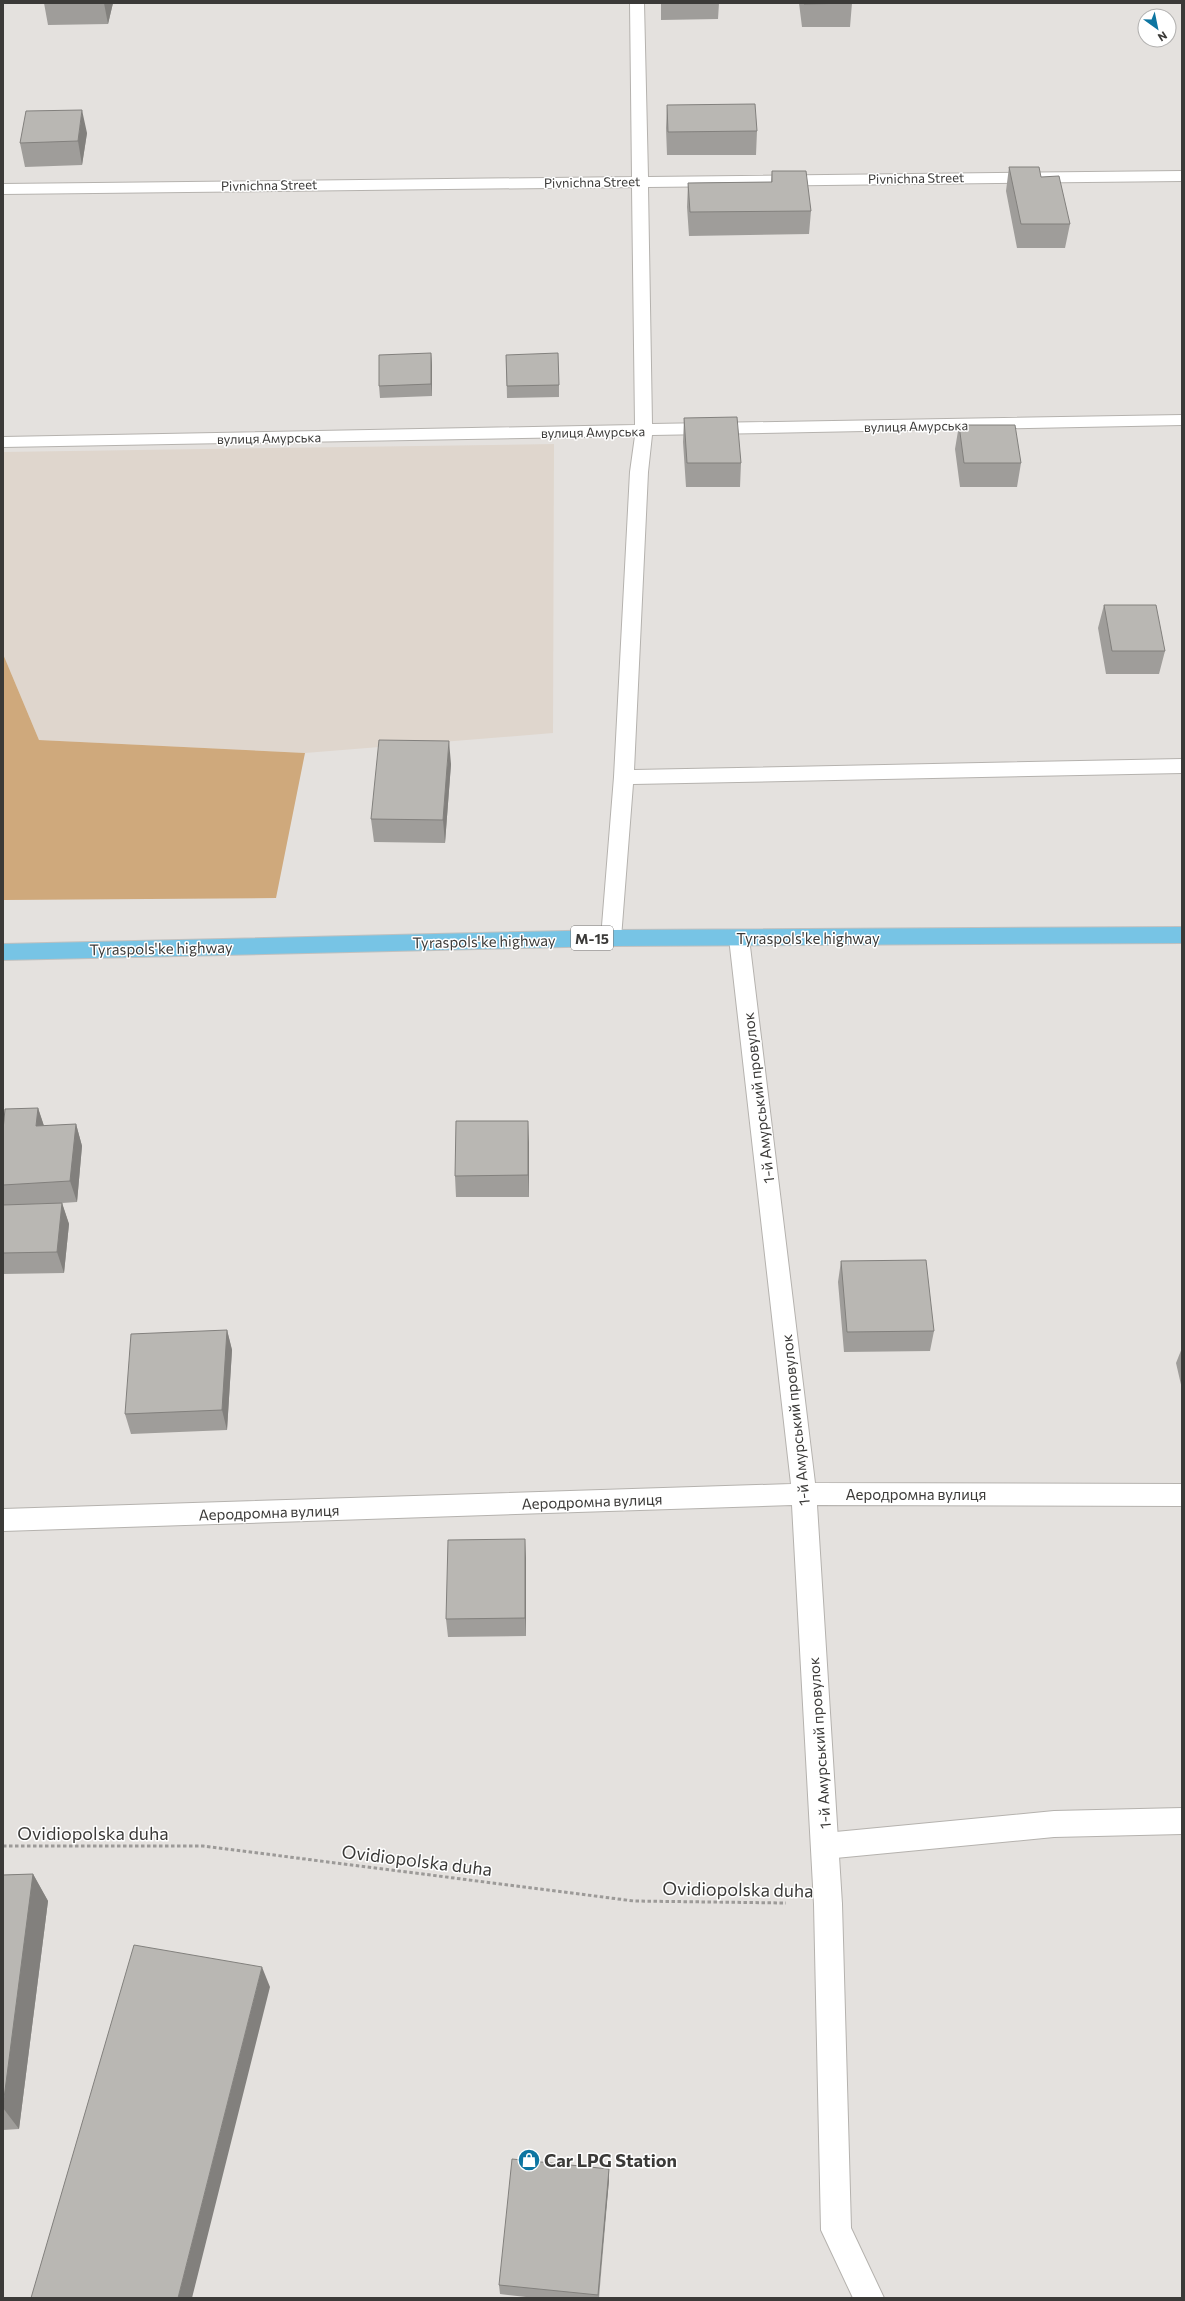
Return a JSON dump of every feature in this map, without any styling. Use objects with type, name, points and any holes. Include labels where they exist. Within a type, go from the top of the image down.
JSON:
[{"type":"main road","name":"Tyraspols'ke highway","points":[[3,952],[611,938],[1182,935]]},
{"type":"street","points":[[611,938],[624,777],[640,472],[644,432],[641,181],[636,3]]},
{"type":"street","name":"Pivnichna Street","points":[[3,189],[1182,176]]},
{"type":"street","name":"вулиця Амурська","points":[[3,442],[644,432],[1182,420]]},
{"type":"street","points":[[624,777],[1182,766]]},
{"type":"street","name":"1-й Амурський провулок","points":[[739,938],[804,1494],[828,1904],[836,2230],[869,2298]]},
{"type":"street","name":"Аеродромна вулиця","points":[[3,1520],[804,1494],[1182,1495]]},
{"type":"street","points":[[825,1846],[1054,1824],[1182,1821]]},
{"type":"path","name":"Ovidiopolska duha","points":[[3,1846],[203,1846],[634,1901],[828,1904]]},
{"type":"shaded area","points":[[554,444],[553,733],[305,753],[39,740],[3,654],[3,452]]},
{"type":"shaded area","points":[[3,654],[39,740],[305,753],[276,898],[3,900]]},
{"type":"building","points":[[804,3],[852,3],[804,4]]},
{"type":"building","points":[[755,104],[757,131],[668,132],[667,105]]},
{"type":"building","points":[[82,110],[78,141],[20,143],[26,111]]},
{"type":"building","points":[[1009,167],[1039,167],[1041,177],[1059,176],[1070,224],[1021,224]]},
{"type":"building","points":[[772,171],[806,171],[811,211],[690,212],[688,183],[772,182]]},
{"type":"building","points":[[431,353],[431,384],[379,386],[379,355]]},
{"type":"building","points":[[558,353],[559,385],[507,386],[506,355]]},
{"type":"building","points":[[737,417],[741,463],[687,463],[684,418]]},
{"type":"building","points":[[959,425],[1015,425],[1021,463],[964,463]]},
{"type":"building","points":[[1104,605],[1156,605],[1165,651],[1112,651]]},
{"type":"building","points":[[379,740],[449,741],[443,820],[371,819]]},
{"type":"building","points":[[38,1108],[36,1126],[76,1124],[70,1181],[3,1185],[3,1130],[5,1109]]},
{"type":"building","points":[[456,1121],[528,1121],[528,1175],[455,1176]]},
{"type":"building","points":[[62,1203],[57,1252],[3,1253],[3,1205]]},
{"type":"building","points":[[926,1260],[934,1331],[847,1332],[841,1261]]},
{"type":"building","points":[[227,1330],[222,1410],[125,1414],[131,1334]]},
{"type":"building","points":[[525,1539],[525,1618],[446,1619],[448,1540]]},
{"type":"building","points":[[33,1874],[3,2106],[3,1875]]},
{"type":"building","points":[[134,1945],[262,1967],[178,2298],[31,2298]]},
{"type":"building","points":[[512,2159],[609,2169],[598,2295],[499,2285]]},
{"type":"place","name":"Car LPG Station","points":[[529,2160]]}]
